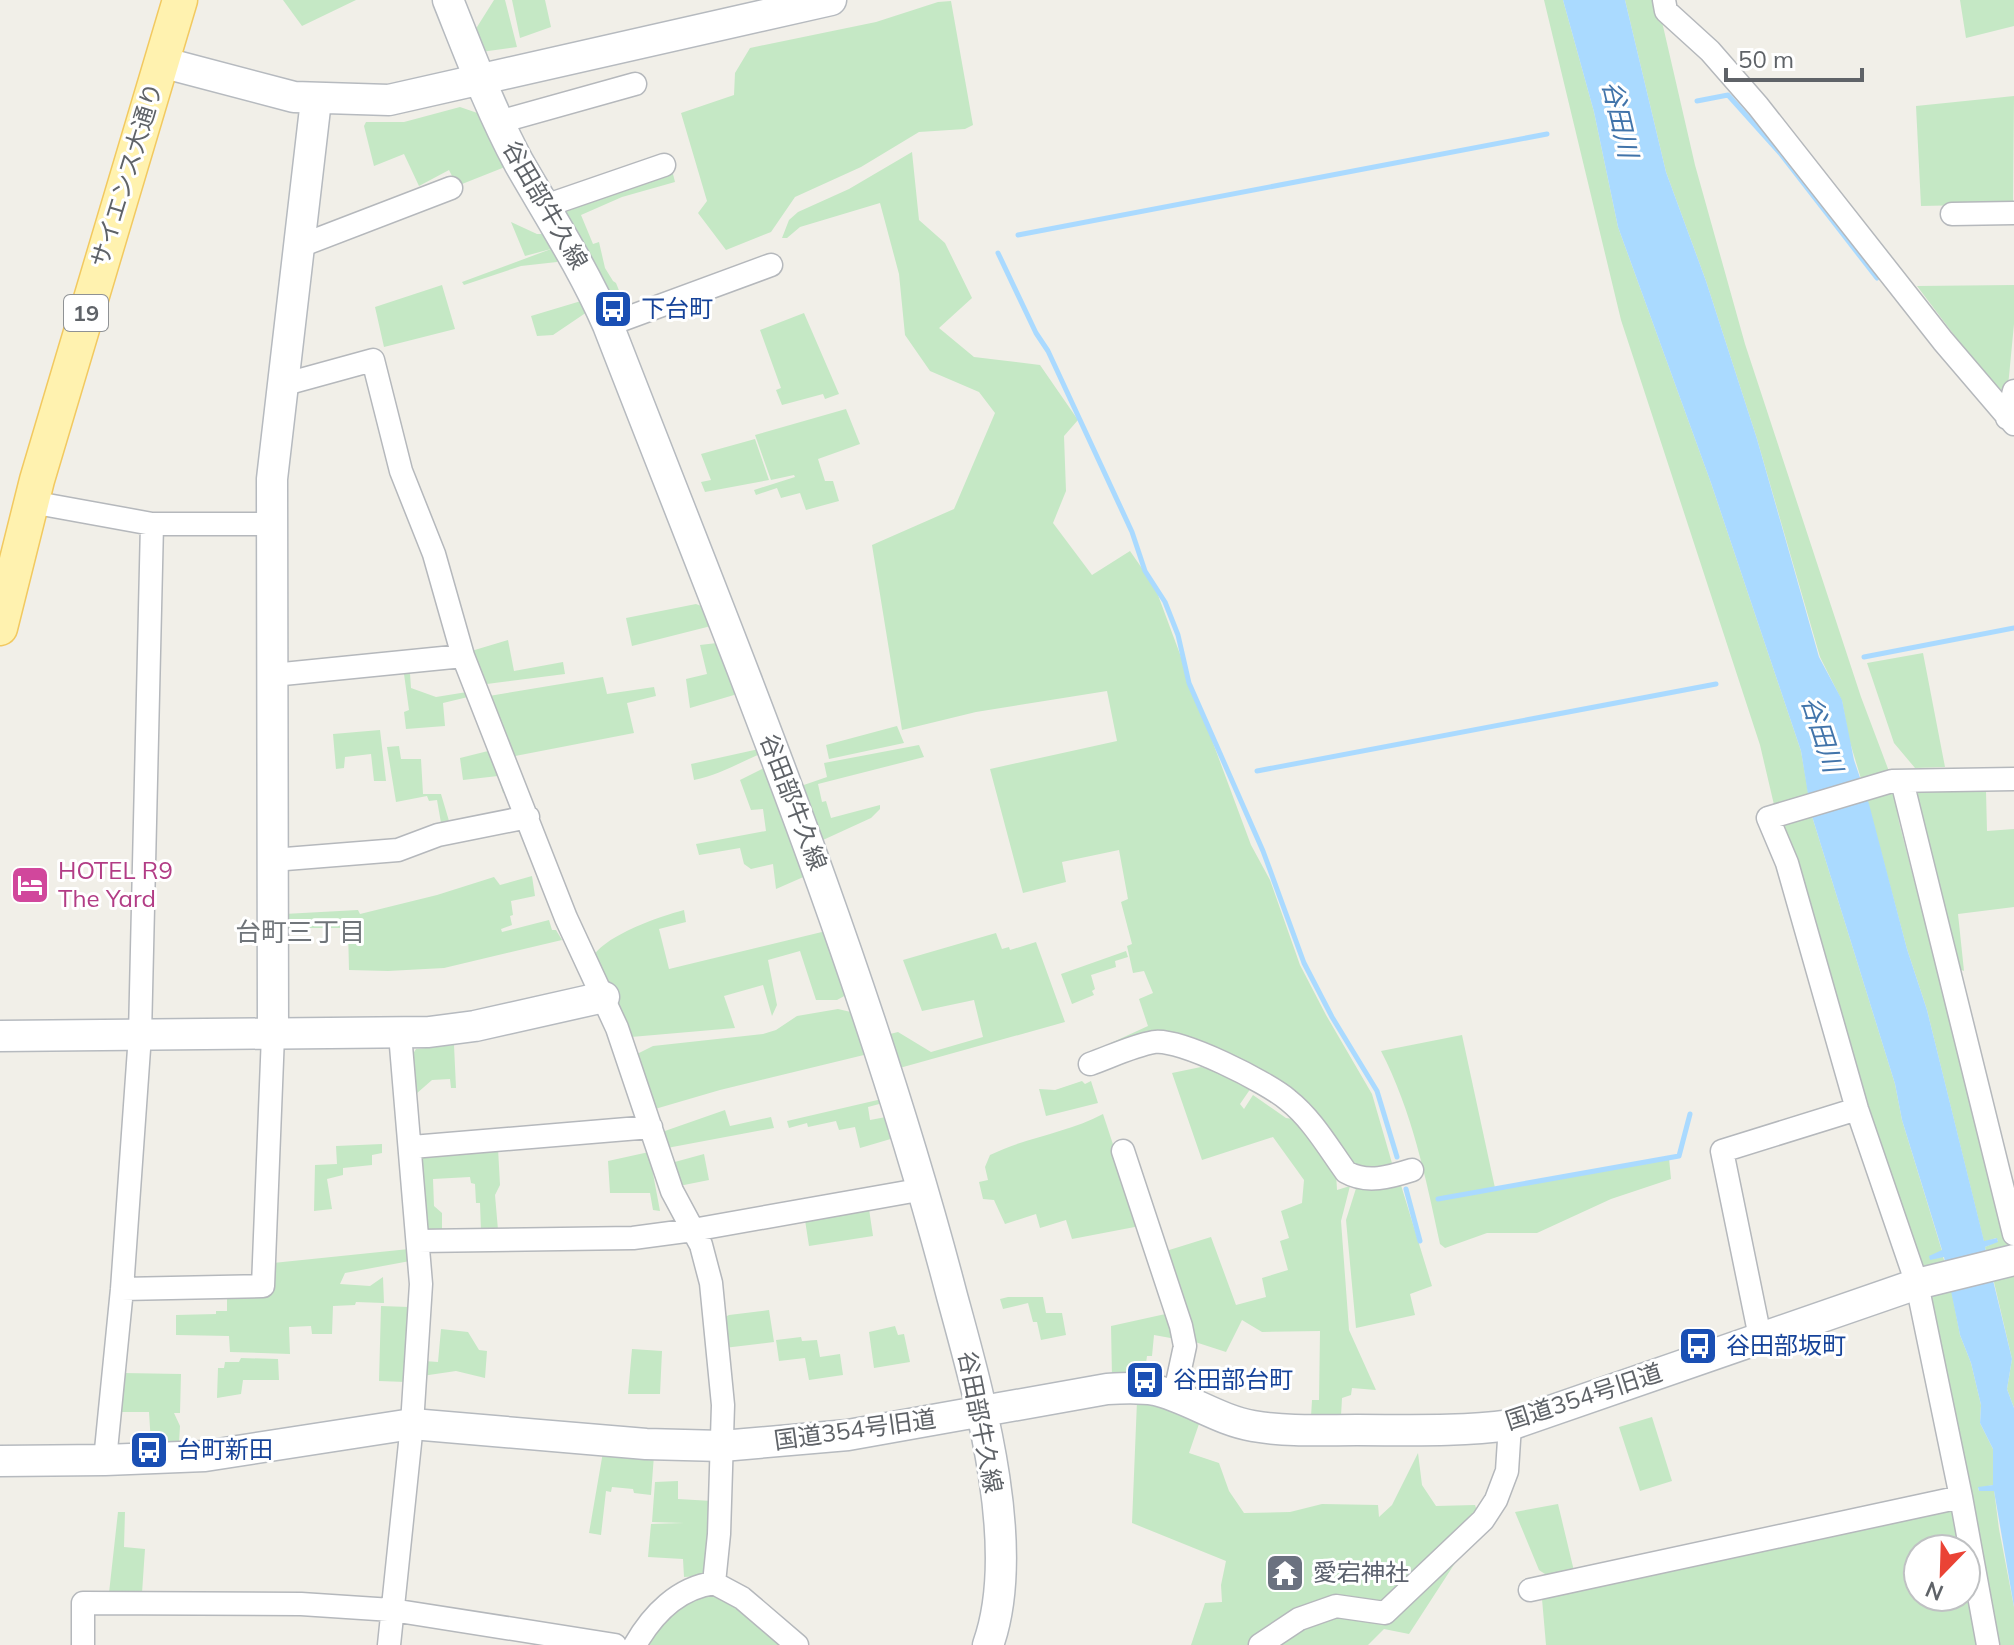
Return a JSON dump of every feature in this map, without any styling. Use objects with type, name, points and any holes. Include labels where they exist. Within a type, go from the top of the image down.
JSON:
[{"type":"main road","name":"サイエンス大通り","points":[[0,536],[88,223],[156,0]]},
{"type":"main road","name":"サイエンス大通り","points":[[0,628],[31,502],[180,0]]},
{"type":"street","name":"谷田部牛久線","points":[[448,0],[499,122],[579,263],[608,325],[844,939],[924,1189],[981,1410],[1002,1559],[1001,1593],[988,1645]]},
{"type":"street","points":[[161,62],[270,93],[316,100],[389,100],[831,0]]},
{"type":"street","points":[[1664,0],[1666,11],[1710,51],[1758,106],[1943,341],[2011,421]]},
{"type":"street","points":[[499,122],[635,84]]},
{"type":"street","points":[[122,1289],[263,1286],[273,1035],[272,479],[316,100]]},
{"type":"street","points":[[545,206],[664,165]]},
{"type":"street","points":[[300,246],[451,188]]},
{"type":"street","points":[[1952,214],[2014,213]]},
{"type":"street","points":[[608,325],[771,265]]},
{"type":"street","points":[[282,385],[373,360],[401,471],[434,554],[463,656],[566,918],[604,997],[672,1191],[701,1245],[711,1283],[723,1405],[714,1583]]},
{"type":"street","points":[[2011,421],[2014,391]]},
{"type":"street","points":[[31,502],[152,524],[271,524]]},
{"type":"street","points":[[105,1460],[122,1289],[140,1035],[152,524]]},
{"type":"street","points":[[273,675],[463,656]]},
{"type":"street","points":[[1988,1645],[1924,1282],[1857,1109],[1787,863],[1768,818],[1897,781],[2014,779]]},
{"type":"street","points":[[1897,781],[2014,1234]]},
{"type":"street","points":[[273,860],[398,850],[438,835],[528,817]]},
{"type":"street","points":[[0,1036],[400,1034],[466,1028],[604,997]]},
{"type":"street","points":[[389,1645],[412,1424],[421,1284],[412,1147],[400,1034]]},
{"type":"street","points":[[1090,1064],[1156,1042],[1189,1049],[1241,1072],[1287,1099],[1306,1117],[1346,1172],[1355,1177],[1387,1178],[1412,1170]]},
{"type":"street","points":[[1760,1337],[1722,1151],[1857,1109]]},
{"type":"street","points":[[412,1147],[651,1127]]},
{"type":"street","points":[[1123,1151],[1181,1326],[1185,1346],[1174,1397]]},
{"type":"street","points":[[419,1241],[633,1238],[924,1189]]},
{"type":"street","name":"国道354号旧道","points":[[0,1461],[205,1456],[412,1424],[646,1444],[722,1446],[848,1435],[1120,1388],[1158,1391],[1231,1421],[1291,1430],[1421,1430],[1510,1425],[1924,1282],[2014,1260]]},
{"type":"street","points":[[1260,1645],[1299,1619],[1336,1606],[1385,1613],[1483,1520],[1496,1500],[1507,1471],[1510,1425]]},
{"type":"street","points":[[1530,1590],[1961,1497]]},
{"type":"street","points":[[635,1645],[644,1629],[667,1604],[698,1587],[714,1583],[742,1598],[797,1645]]},
{"type":"street","points":[[83,1645],[83,1603],[301,1604],[392,1610],[615,1645]]},
{"type":"green space","points":[[283,0],[356,0],[302,26]]},
{"type":"green space","points":[[494,0],[505,0],[517,47],[481,52],[472,35]]},
{"type":"green space","points":[[512,0],[545,0],[551,27],[520,38]]},
{"type":"green space","points":[[1544,0],[1563,0],[1594,112],[1618,227],[1711,483],[1801,751],[1809,797],[1775,809],[1760,745],[1621,320]]},
{"type":"green space","points":[[1625,0],[1657,0],[1695,165],[1745,344],[1861,697],[1890,774],[1862,782],[1842,701],[1820,657],[1757,439],[1706,281],[1666,172]]},
{"type":"green space","points":[[1960,0],[2014,0],[2014,26],[1966,38]]},
{"type":"green space","points":[[951,1],[973,125],[965,129],[919,132],[861,167],[795,197],[771,232],[726,250],[698,213],[707,201],[681,113],[734,95],[735,73],[750,48],[876,22],[938,2]]},
{"type":"green space","points":[[2014,96],[2013,204],[1921,206],[1916,106]]},
{"type":"green space","points":[[460,107],[486,116],[510,165],[457,186],[449,170],[419,186],[404,154],[374,166],[364,126],[366,122],[404,122]]},
{"type":"green space","points":[[912,152],[919,220],[945,243],[972,298],[939,328],[974,357],[1040,365],[1078,420],[1064,436],[1066,491],[1053,523],[1092,575],[1130,551],[1155,587],[1251,845],[1270,880],[1300,965],[1372,1094],[1394,1170],[1384,1172],[1350,1165],[1338,1145],[1173,1036],[1097,1056],[1100,1048],[1148,1026],[1139,999],[1153,993],[1144,971],[1133,973],[1127,946],[1132,944],[1121,902],[1128,899],[1119,850],[1062,862],[1066,882],[1023,893],[990,769],[1117,741],[1107,691],[976,712],[902,730],[872,545],[954,509],[995,413],[979,392],[930,371],[905,335],[899,274],[880,203],[800,227],[787,238],[782,238],[789,220],[798,212],[849,189]]},
{"type":"green space","points":[[673,174],[675,182],[622,197],[581,215],[593,244],[599,242],[605,268],[622,298],[608,302],[559,205]]},
{"type":"green space","points":[[511,222],[537,234],[549,234],[561,253],[557,262],[521,266],[464,285],[462,282],[551,249],[525,256]]},
{"type":"green space","points":[[442,285],[455,329],[384,347],[375,307]]},
{"type":"green space","points":[[2014,285],[2014,324],[2007,397],[2001,397],[1917,286]]},
{"type":"green space","points":[[581,301],[587,312],[553,335],[537,336],[531,316]]},
{"type":"green space","points":[[804,313],[839,394],[825,399],[823,394],[782,405],[776,390],[781,388],[760,330]]},
{"type":"green space","points":[[846,409],[860,444],[818,459],[825,481],[833,481],[839,501],[806,510],[800,493],[781,498],[777,488],[756,495],[754,490],[795,477],[771,480],[755,435]]},
{"type":"green space","points":[[755,439],[769,480],[705,492],[701,482],[711,480],[701,454]]},
{"type":"green space","points":[[696,604],[704,607],[711,626],[632,646],[626,618]]},
{"type":"green space","points":[[508,640],[514,671],[563,662],[565,674],[479,685],[468,652]]},
{"type":"green space","points":[[717,643],[737,691],[734,695],[690,708],[686,679],[707,674],[700,645]]},
{"type":"green space","points":[[1923,653],[1945,767],[1915,768],[1894,743],[1867,663]]},
{"type":"green space","points":[[410,673],[411,688],[436,697],[467,692],[468,697],[443,703],[445,726],[406,729],[404,712],[409,710],[404,674]]},
{"type":"green space","points":[[603,677],[607,694],[654,687],[656,696],[627,703],[634,733],[510,757],[489,696]]},
{"type":"green space","points":[[897,726],[904,743],[829,759],[826,745]]},
{"type":"green space","points":[[380,730],[386,781],[374,781],[371,754],[345,757],[344,768],[336,769],[333,734]]},
{"type":"green space","points":[[919,745],[924,757],[818,784],[822,802],[826,801],[831,818],[880,805],[880,809],[871,818],[823,840],[818,837],[798,787],[827,777],[824,763]]},
{"type":"green space","points":[[399,746],[401,759],[421,759],[423,794],[441,794],[449,821],[441,823],[437,800],[429,801],[427,796],[396,802],[387,747]]},
{"type":"green space","points":[[759,749],[760,754],[694,780],[691,764]]},
{"type":"green space","points":[[492,750],[509,791],[503,793],[498,776],[463,780],[460,758]]},
{"type":"green space","points":[[764,768],[808,875],[776,889],[773,864],[751,869],[744,864],[740,848],[699,855],[696,844],[766,831],[763,809],[751,810],[740,780]]},
{"type":"green space","points":[[1893,787],[1899,822],[2008,1245],[1986,1251],[1985,1247],[1998,1241],[1996,1238],[1984,1242],[1927,1010],[1907,949],[1866,796]]},
{"type":"green space","points":[[1933,788],[1986,791],[1987,831],[2014,829],[2014,907],[1958,914],[1964,971],[1954,967],[1913,798],[1918,791]]},
{"type":"green space","points":[[1811,813],[1895,1084],[1902,1120],[1942,1251],[1929,1257],[1943,1257],[1945,1263],[1922,1269],[1861,1097],[1777,821]]},
{"type":"green space","points":[[532,876],[535,896],[511,901],[512,925],[501,929],[502,932],[549,920],[552,930],[556,930],[562,940],[444,968],[349,970],[348,928],[284,928],[284,914],[358,910],[360,914],[494,877],[500,885]]},
{"type":"green space","points":[[684,910],[686,922],[659,929],[669,969],[826,931],[848,994],[837,1000],[816,1000],[800,951],[768,960],[777,1005],[772,1016],[763,985],[724,996],[735,1028],[631,1037],[594,955],[622,933]]},
{"type":"green space","points":[[996,933],[1002,949],[1009,947],[1010,950],[1036,942],[1065,1022],[896,1069],[886,1035],[898,1032],[931,1052],[983,1037],[974,1000],[922,1011],[903,960]]},
{"type":"green space","points":[[1126,951],[1128,957],[1115,961],[1116,967],[1091,975],[1094,995],[1072,1004],[1061,974]]},
{"type":"green space","points":[[838,1009],[855,1013],[868,1054],[655,1109],[637,1054],[653,1046],[763,1034],[776,1030],[797,1016]]},
{"type":"green space","points":[[1462,1035],[1495,1188],[1669,1158],[1671,1179],[1611,1199],[1537,1233],[1487,1233],[1445,1248],[1440,1244],[1410,1121],[1381,1051]]},
{"type":"green space","points":[[454,1045],[456,1088],[451,1088],[450,1079],[432,1080],[416,1094],[411,1057],[416,1049]]},
{"type":"green space","points":[[1201,1067],[1227,1075],[1251,1088],[1240,1104],[1244,1109],[1253,1095],[1286,1118],[1293,1119],[1336,1173],[1337,1190],[1350,1186],[1341,1221],[1349,1330],[1376,1390],[1352,1388],[1351,1395],[1342,1398],[1341,1416],[1311,1417],[1312,1400],[1319,1400],[1320,1331],[1262,1332],[1242,1320],[1226,1352],[1192,1341],[1166,1251],[1211,1237],[1236,1305],[1266,1297],[1262,1278],[1288,1270],[1280,1241],[1289,1238],[1281,1211],[1302,1203],[1304,1180],[1273,1137],[1202,1160],[1172,1073]]},
{"type":"green space","points":[[1082,1081],[1085,1084],[1091,1081],[1098,1103],[1046,1116],[1039,1089],[1055,1090]]},
{"type":"green space","points":[[882,1099],[883,1103],[868,1107],[870,1120],[886,1117],[894,1138],[860,1148],[855,1127],[839,1130],[836,1121],[789,1128],[787,1121]]},
{"type":"green space","points":[[725,1110],[730,1126],[771,1117],[774,1128],[667,1148],[662,1132]]},
{"type":"green space","points":[[1103,1114],[1140,1226],[1072,1239],[1066,1220],[1040,1228],[1036,1214],[1005,1224],[994,1200],[983,1199],[979,1182],[988,1180],[985,1167],[990,1155]]},
{"type":"green space","points":[[382,1144],[382,1153],[372,1155],[372,1165],[343,1168],[343,1175],[327,1179],[332,1209],[314,1211],[315,1165],[337,1164],[336,1146]]},
{"type":"green space","points":[[498,1148],[500,1185],[495,1195],[498,1230],[481,1231],[480,1203],[476,1203],[475,1184],[471,1183],[470,1177],[433,1179],[434,1206],[442,1213],[442,1233],[427,1233],[418,1162],[424,1153]]},
{"type":"green space","points":[[649,1152],[660,1211],[653,1210],[650,1193],[610,1193],[608,1161]]},
{"type":"green space","points":[[704,1154],[709,1180],[679,1186],[671,1163]]},
{"type":"green space","points":[[1358,1182],[1400,1182],[1432,1286],[1410,1294],[1415,1315],[1356,1328],[1346,1220]]},
{"type":"green space","points":[[869,1209],[873,1236],[809,1246],[805,1220]]},
{"type":"green space","points":[[409,1249],[410,1261],[345,1273],[340,1284],[370,1286],[383,1277],[384,1303],[356,1302],[355,1305],[333,1306],[332,1334],[312,1334],[311,1326],[289,1327],[290,1354],[230,1352],[229,1336],[176,1335],[176,1315],[227,1311],[227,1295],[272,1295],[273,1263]]},
{"type":"green space","points":[[2014,1273],[2014,1408],[2007,1389],[2012,1359],[1993,1278]]},
{"type":"green space","points":[[1951,1288],[1960,1335],[1971,1363],[1981,1405],[1980,1423],[1993,1449],[1993,1485],[1978,1488],[1979,1491],[1994,1490],[2014,1607],[2014,1645],[1999,1645],[1982,1557],[1982,1533],[1977,1533],[1931,1293]]},
{"type":"green space","points":[[1043,1297],[1046,1313],[1062,1313],[1066,1335],[1041,1340],[1028,1303],[1003,1309],[1000,1299]]},
{"type":"green space","points":[[381,1306],[409,1307],[406,1382],[379,1381]]},
{"type":"green space","points":[[769,1310],[774,1342],[724,1348],[721,1319],[729,1315]]},
{"type":"green space","points":[[1170,1313],[1176,1339],[1154,1335],[1152,1356],[1147,1356],[1144,1377],[1112,1377],[1111,1326]]},
{"type":"green space","points":[[895,1326],[898,1335],[904,1334],[910,1362],[874,1368],[869,1332]]},
{"type":"green space","points":[[441,1329],[468,1332],[479,1350],[487,1351],[485,1378],[456,1371],[422,1376],[424,1361],[438,1362]]},
{"type":"green space","points":[[801,1337],[802,1341],[817,1340],[820,1357],[840,1354],[843,1375],[809,1380],[805,1358],[779,1361],[776,1340]]},
{"type":"green space","points":[[632,1349],[662,1351],[660,1394],[628,1394]]},
{"type":"green space","points":[[241,1358],[278,1359],[279,1380],[243,1380],[241,1394],[217,1398],[218,1368],[224,1368],[225,1362],[239,1362]]},
{"type":"green space","points":[[123,1373],[181,1374],[180,1413],[174,1413],[180,1426],[179,1443],[151,1444],[149,1412],[122,1412]]},
{"type":"green space","points":[[1137,1401],[1162,1403],[1200,1421],[1189,1453],[1219,1463],[1229,1491],[1244,1513],[1290,1512],[1322,1504],[1378,1505],[1379,1517],[1392,1505],[1418,1453],[1422,1485],[1436,1506],[1475,1505],[1481,1523],[1409,1634],[1384,1629],[1368,1645],[1191,1645],[1205,1603],[1222,1602],[1221,1585],[1226,1561],[1132,1523]]},
{"type":"green space","points":[[1652,1417],[1672,1481],[1640,1491],[1619,1427]]},
{"type":"green space","points":[[603,1452],[654,1455],[651,1495],[612,1487],[611,1492],[606,1491],[601,1535],[589,1533]]},
{"type":"green space","points":[[678,1481],[678,1499],[712,1501],[707,1570],[700,1576],[684,1577],[683,1559],[648,1557],[651,1524],[684,1523],[652,1522],[655,1482]]},
{"type":"green space","points":[[1558,1504],[1574,1571],[1548,1576],[1539,1570],[1515,1512]]},
{"type":"green space","points":[[1945,1508],[1953,1512],[1956,1533],[1902,1533],[1902,1613],[1972,1613],[1978,1645],[1546,1645],[1542,1599]]},
{"type":"green space","points":[[118,1512],[125,1512],[124,1547],[145,1549],[142,1593],[109,1593]]},
{"type":"green space","points":[[715,1591],[788,1645],[646,1645],[676,1611],[694,1599]]},
{"type":"water","name":"谷田川","points":[[1563,0],[1625,0],[1666,172],[1706,281],[1757,439],[1819,657],[1842,700],[1854,760],[1927,1010],[1984,1241],[1997,1238],[1998,1242],[1985,1247],[2012,1359],[2007,1389],[2014,1408],[2014,1607],[1994,1491],[1979,1491],[1978,1487],[1993,1485],[1993,1449],[1980,1423],[1981,1405],[1971,1363],[1960,1335],[1944,1257],[1930,1260],[1929,1256],[1942,1250],[1902,1120],[1895,1084],[1811,813],[1801,751],[1711,483],[1618,227],[1594,112]]},
{"type":"waterway","points":[[1697,101],[1728,95],[1780,153],[1877,278]]},
{"type":"waterway","points":[[1018,235],[1547,134]]},
{"type":"waterway","points":[[998,253],[1036,333],[1048,351],[1132,532],[1145,571],[1165,602],[1178,635],[1189,683],[1263,851],[1304,963],[1332,1017],[1377,1091],[1397,1157]]},
{"type":"waterway","points":[[1864,657],[2014,628]]},
{"type":"waterway","points":[[1257,771],[1716,684]]},
{"type":"waterway","points":[[1438,1199],[1679,1156],[1690,1114]]},
{"type":"waterway","points":[[1406,1189],[1420,1241]]},
{"type":"place","name":"下台町","points":[[613,309]]},
{"type":"place","name":"HOTEL R9 The Yard","points":[[30,885]]},
{"type":"place","name":"谷田部坂町","points":[[1698,1346]]},
{"type":"place","name":"谷田部台町","points":[[1145,1380]]},
{"type":"place","name":"台町新田","points":[[149,1450]]},
{"type":"place","name":"愛宕神社","points":[[1285,1573]]},
{"type":"district","name":"台町三丁目","points":[[300,932]]}]
